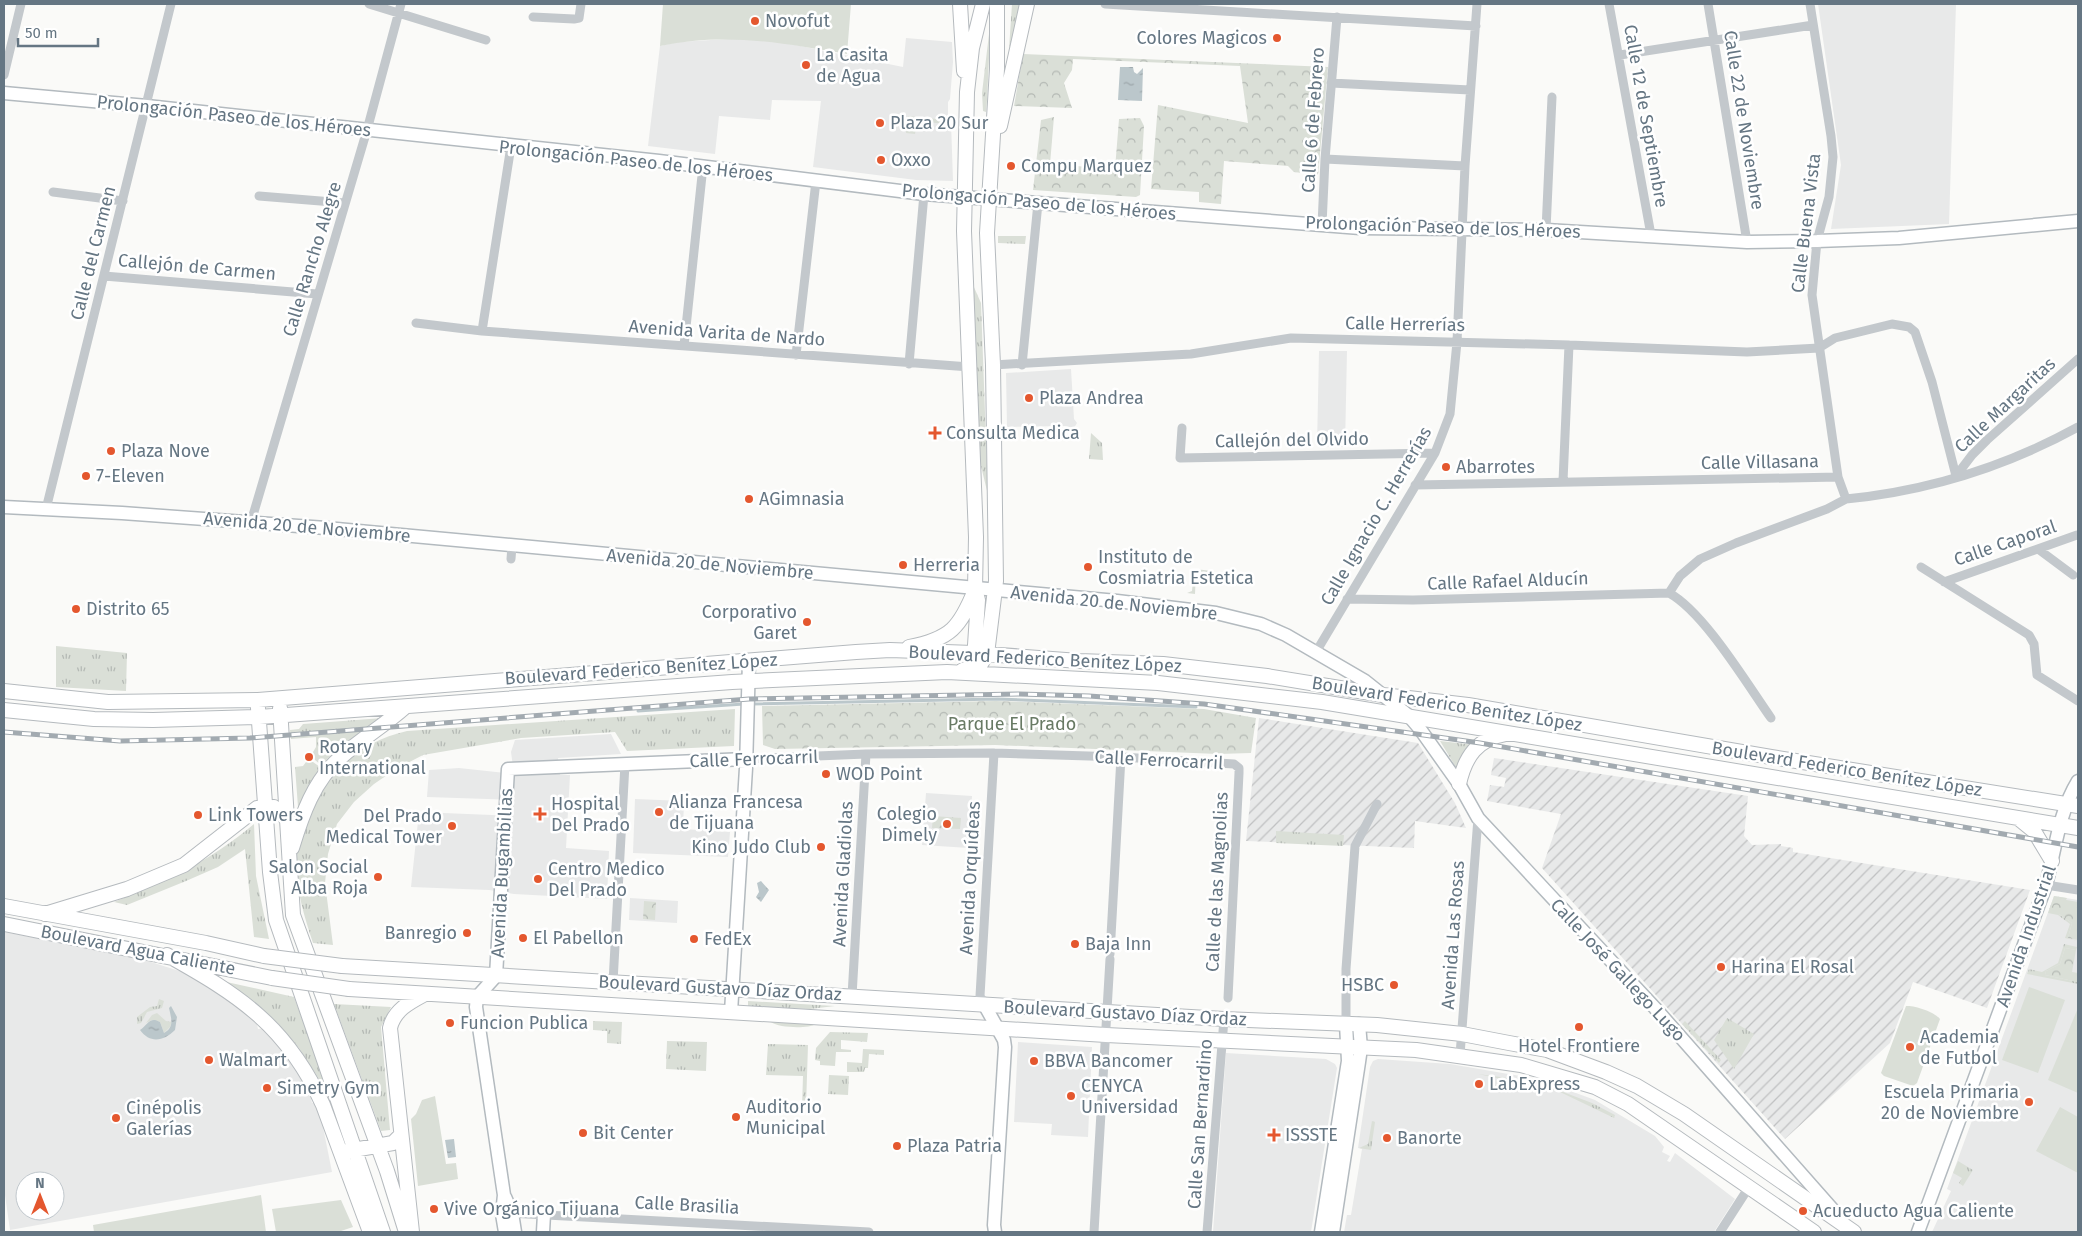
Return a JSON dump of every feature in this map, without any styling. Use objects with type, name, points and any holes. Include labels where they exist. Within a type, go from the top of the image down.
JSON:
[{"type":"main road","points":[[960,4],[962,60],[967,92]]},
{"type":"main road","points":[[982,4],[972,48],[967,92],[964,273],[970,367],[976,537],[975,589],[978,600],[979,658],[992,676]]},
{"type":"main road","points":[[979,658],[995,591],[988,199],[997,69],[997,4]]},
{"type":"main road","points":[[990,163],[996,148],[1027,4]]},
{"type":"main road","points":[[890,650],[932,641],[955,628],[964,617],[975,589]]},
{"type":"main road","name":"Boulevard Federico Benítez López","points":[[4,691],[108,702],[258,700],[890,650],[979,658],[1163,664],[1267,676],[1388,699],[1468,705],[2072,805]]},
{"type":"main road","points":[[947,672],[979,658]]},
{"type":"main road","name":"Boulevard Federico Benítez López","points":[[4,710],[94,719],[144,720],[259,717],[749,681],[947,672],[992,676],[1158,683],[1242,691],[1512,732],[2078,828]]},
{"type":"main road","points":[[279,699],[288,861],[295,923],[387,1171],[406,1232]]},
{"type":"main road","points":[[258,700],[276,920],[383,1232]]},
{"type":"main road","points":[[288,861],[303,814],[317,785],[340,757],[405,707]]},
{"type":"main road","points":[[1459,784],[1462,771],[1480,743],[1487,738],[1512,732]]},
{"type":"main road","points":[[44,914],[127,889],[165,874],[204,851],[252,811],[266,807],[278,809],[287,820]]},
{"type":"main road","points":[[2018,818],[2034,831],[2052,861]]},
{"type":"main road","name":"Boulevard Agua Caliente","points":[[4,906],[206,943],[264,956],[342,966]]},
{"type":"main road","name":"Boulevard Agua Caliente","points":[[4,924],[167,955],[272,978],[350,988]]},
{"type":"main road","points":[[167,955],[238,997],[272,1027],[316,1089],[370,1232]]},
{"type":"main road","name":"Boulevard Gustavo Díaz Ordaz","points":[[342,966],[1224,1019],[1352,1024],[1462,1034],[1547,1050],[1637,1086],[1692,1119],[1852,1231]]},
{"type":"main road","name":"Boulevard Gustavo Díaz Ordaz","points":[[350,988],[996,1028],[1416,1050],[1521,1065],[1594,1087],[1658,1123],[1814,1232]]},
{"type":"main road","points":[[412,1232],[390,1028],[393,1018],[401,1009],[426,994]]},
{"type":"main road","points":[[340,1152],[393,1143],[401,1135]]},
{"type":"street","points":[[4,75],[21,4]]},
{"type":"street","name":"Calle del Carmen","points":[[46,509],[171,4]]},
{"type":"street","points":[[369,4],[486,40]]},
{"type":"street","name":"Calle Rancho Alegre","points":[[251,522],[367,130],[402,4]]},
{"type":"street","points":[[533,17],[578,18],[581,4]]},
{"type":"street","points":[[1105,4],[1476,26]]},
{"type":"street","name":"Calle Ignacio C. Herrerías","points":[[1316,652],[1435,453],[1450,414],[1457,342],[1465,166],[1477,4]]},
{"type":"street","name":"Calle 12 de Septiembre","points":[[1609,4],[1620,55],[1651,235]]},
{"type":"street","name":"Calle 22 de Noviembre","points":[[1708,4],[1716,40],[1747,242]]},
{"type":"street","name":"Calle Buena Vista","points":[[1810,4],[1833,157],[1828,197],[1817,241],[1812,295],[1838,477]]},
{"type":"street","name":"Calle 6 de Febrero","points":[[1322,225],[1336,17]]},
{"type":"street","points":[[1620,55],[1813,25]]},
{"type":"street","points":[[1331,83],[1470,90]]},
{"type":"street","name":"Prolongación Paseo de los Héroes","points":[[4,93],[147,106],[703,166],[924,194],[1322,225],[1462,230],[1546,230],[1747,242],[1900,238],[2078,221]]},
{"type":"street","points":[[1546,230],[1552,97]]},
{"type":"street","points":[[482,331],[511,146]]},
{"type":"street","points":[[1325,159],[1465,166]]},
{"type":"street","points":[[684,346],[703,166]]},
{"type":"street","points":[[796,355],[816,181]]},
{"type":"street","points":[[53,192],[123,201]]},
{"type":"street","points":[[909,364],[924,194]]},
{"type":"street","points":[[259,196],[345,203]]},
{"type":"street","points":[[1022,365],[1038,203]]},
{"type":"street","name":"Callejón de Carmen","points":[[104,276],[317,294]]},
{"type":"street","name":"Avenida Varita de Nardo","points":[[416,323],[482,331],[970,367]]},
{"type":"street","points":[[1819,348],[1835,338],[1892,324],[1909,327],[1915,332],[1932,382],[1956,476]]},
{"type":"street","name":"Calle Herrerías","points":[[992,365],[1022,365],[1191,354],[1291,338],[1569,344],[1747,352],[1819,348]]},
{"type":"street","points":[[1563,481],[1569,344]]},
{"type":"street","name":"Calle Margaritas","points":[[1956,476],[1982,445],[2078,359]]},
{"type":"street","points":[[1772,718],[1697,615],[1681,599],[1669,593],[1680,576],[1700,559],[1736,543],[1827,509],[1846,499],[1916,489],[2017,456],[2078,427]]},
{"type":"street","name":"Callejón del Olvido","points":[[1182,428],[1180,458],[1435,453]]},
{"type":"street","name":"Calle Villasana","points":[[1415,485],[1838,477],[1846,499]]},
{"type":"street","name":"Avenida 20 de Noviembre","points":[[4,507],[251,522],[1117,601],[1216,613],[1261,624],[1316,652],[1388,699]]},
{"type":"street","name":"Calle Caporal","points":[[1944,582],[2076,535]]},
{"type":"street","points":[[510,559],[512,546]]},
{"type":"street","points":[[2038,549],[2073,575]]},
{"type":"street","points":[[1922,566],[1944,582],[2029,635],[2034,644],[2037,675],[2078,701]]},
{"type":"street","name":"Calle Rafael Alducín","points":[[1347,599],[1414,600],[1669,593]]},
{"type":"street","points":[[731,1012],[746,760],[749,661]]},
{"type":"street","name":"Calle José Gallego Lugo","points":[[1388,699],[1409,716],[1459,784],[1478,818],[1655,1008],[1852,1231]]},
{"type":"street","name":"Calle Ferrocarril","points":[[508,769],[866,754],[994,753],[1230,763],[1239,768]]},
{"type":"street","name":"Avenida Orquídeas","points":[[984,1004],[980,996],[994,753]]},
{"type":"street","name":"Avenida Gladiolas","points":[[852,996],[866,754]]},
{"type":"street","points":[[1094,1232],[1121,757]]},
{"type":"street","points":[[614,982],[625,764]]},
{"type":"street","name":"Calle de las Magnolias","points":[[1228,998],[1239,768]]},
{"type":"street","name":"Avenida Bugambilias","points":[[496,976],[508,769]]},
{"type":"street","name":"Avenida Industrial","points":[[1918,1232],[2046,885],[2060,825],[2072,805],[2078,781]]},
{"type":"street","points":[[1332,1232],[1354,1048],[1346,969],[1355,846],[1376,804]]},
{"type":"street","name":"Avenida Las Rosas","points":[[1460,1055],[1478,818]]},
{"type":"street","points":[[2046,885],[2078,890]]},
{"type":"street","points":[[496,976],[477,997],[476,1007],[507,1213],[515,1232]]},
{"type":"street","points":[[984,1004],[1004,1040],[1005,1047],[993,1230]]},
{"type":"street","name":"Calle San Bernardino","points":[[1207,1232],[1224,1019]]},
{"type":"street","points":[[1321,1232],[1354,1048]]},
{"type":"street","points":[[1720,1232],[1749,1187]]},
{"type":"street","points":[[505,1232],[507,1213]]},
{"type":"street","name":"Calle Brasilia","points":[[507,1213],[870,1232]]},
{"type":"street","points":[[543,1232],[544,1214]]},
{"type":"shaded area","points":[[1818,4],[1956,4],[1949,224],[1831,229],[1841,165]]},
{"type":"shaded area","name":"Plaza 20 Sur","points":[[744,38],[781,42],[903,67],[906,38],[952,42],[953,62],[948,119],[951,122],[953,181],[916,180],[813,167],[821,101],[772,100],[770,120],[719,116],[715,154],[648,146],[660,46],[678,42]]},
{"type":"shaded area","points":[[1319,351],[1347,351],[1345,447],[1317,446]]},
{"type":"shaded area","points":[[1071,369],[1074,419],[1077,423],[1074,428],[1065,426],[1007,427],[1006,373]]},
{"type":"shaded area","points":[[1259,718],[1418,743],[1455,803],[1466,828],[1415,821],[1414,848],[1246,841]]},
{"type":"shaded area","name":"Hospital Del Prado","points":[[611,734],[621,754],[558,758],[560,775],[570,775],[566,848],[609,851],[607,899],[514,894],[489,890],[411,887],[419,812],[513,816],[514,800],[427,797],[429,770],[459,768],[514,774],[511,752],[515,740]]},
{"type":"shaded area","points":[[1494,758],[1748,796],[1744,836],[1752,845],[1781,844],[1781,846],[1793,848],[1793,852],[2030,890],[1987,1008],[1913,982],[1890,1043],[1785,1139],[1542,868],[1561,814],[1487,801],[1490,785],[1504,787],[1506,778],[1491,775]]},
{"type":"shaded area","name":"Colegio Dimely","points":[[926,793],[972,796],[969,848],[922,845]]},
{"type":"shaded area","points":[[635,799],[684,801],[683,829],[730,832],[728,857],[633,853]]},
{"type":"shaded area","name":"Escuela Primaria 20 de Noviembre","points":[[2054,896],[2078,900],[2078,1232],[1932,1232],[1951,1191],[1947,1189]]},
{"type":"shaded area","points":[[630,898],[678,901],[677,923],[629,920]]},
{"type":"shaded area","points":[[4,932],[135,957],[208,980],[255,1015],[258,1029],[266,1028],[299,1072],[302,1081],[307,1081],[312,1103],[318,1102],[332,1172],[65,1220],[65,1171],[15,1171],[15,1221],[60,1221],[10,1230],[4,1188]]},
{"type":"shaded area","points":[[1018,1042],[1092,1047],[1088,1137],[1051,1135],[1052,1124],[1014,1122]]},
{"type":"shaded area","name":"ISSSTE","points":[[1226,1053],[1326,1059],[1335,1064],[1337,1068],[1311,1232],[1213,1232]]},
{"type":"shaded area","points":[[1378,1059],[1450,1064],[1538,1079],[1595,1100],[1655,1136],[1664,1147],[1662,1152],[1670,1156],[1667,1161],[1670,1162],[1675,1153],[1735,1199],[1714,1232],[1344,1232],[1347,1215],[1351,1215],[1362,1149],[1358,1148],[1370,1067],[1373,1061]]},
{"type":"green space","name":"Novofut","points":[[663,4],[851,4],[847,54],[776,43],[731,39],[684,42],[660,46]]},
{"type":"green space","points":[[1012,4],[1021,4],[1009,49]]},
{"type":"green space","points":[[991,17],[986,112],[983,111],[982,93]]},
{"type":"green space","points":[[1023,54],[1328,67],[1318,175],[1294,172],[1288,166],[1224,161],[1221,204],[1199,202],[1199,192],[1151,189],[1158,105],[1248,123],[1240,66],[1073,59],[1072,70],[1064,83],[1072,108],[1014,106]]},
{"type":"green space","points":[[908,116],[947,120],[951,123],[952,129],[949,124],[912,121],[911,127],[916,127],[915,134],[906,133]]},
{"type":"green space","points":[[1054,117],[1050,164],[1115,169],[1119,119],[1140,118],[1144,126],[1140,195],[1136,197],[1033,190],[1041,120]]},
{"type":"green space","points":[[998,236],[1026,236],[1025,244],[998,243]]},
{"type":"green space","points":[[973,285],[981,303],[988,495],[980,462]]},
{"type":"green space","points":[[1091,433],[1102,443],[1103,460],[1089,459]]},
{"type":"green space","points":[[1194,569],[1213,571],[1212,573],[1196,571],[1195,594],[1187,593],[1192,591]]},
{"type":"green space","points":[[56,646],[127,653],[126,691],[56,687]]},
{"type":"green space","name":"Parque El Prado","points":[[996,701],[1204,709],[1256,718],[1251,753],[1218,754],[995,745],[775,749],[763,745],[762,706]]},
{"type":"green space","points":[[735,709],[734,746],[627,751],[615,732],[521,738],[423,755],[396,769],[374,784],[354,802],[337,824],[328,854],[325,883],[333,945],[313,943],[303,912],[296,868],[296,857],[303,829],[314,803],[323,788],[345,762],[373,743],[407,731]]},
{"type":"green space","points":[[383,718],[341,746],[321,765],[315,760],[313,752],[316,747],[316,737],[291,739],[290,730],[299,729],[303,724]]},
{"type":"green space","points":[[1440,741],[1475,745],[1457,769]]},
{"type":"green space","points":[[306,762],[313,762],[320,767],[298,807],[295,767],[303,766]]},
{"type":"green space","points":[[933,816],[961,818],[960,829],[932,828]]},
{"type":"green space","points":[[254,824],[256,876],[269,939],[254,937],[245,849],[218,867],[127,905],[114,902],[205,859],[222,849]]},
{"type":"green space","points":[[1276,831],[1344,835],[1343,846],[1276,843]]},
{"type":"green space","points":[[2054,896],[2067,898],[2066,900],[2055,899],[2059,914],[2072,923],[2068,938],[2078,941],[2065,938],[2070,924],[2058,915],[2048,913]]},
{"type":"green space","points":[[2055,898],[2078,902],[2078,940],[2068,938],[2072,923],[2059,914],[2050,912]]},
{"type":"green space","points":[[644,901],[656,902],[655,920],[643,919]]},
{"type":"green space","points":[[2064,944],[2077,947],[2076,950],[2065,948],[2060,964],[2046,971],[2045,975],[2078,982],[2078,984],[2027,974],[2029,969],[2042,972],[2058,963]]},
{"type":"green space","points":[[2065,948],[2076,950],[2072,972],[2078,973],[2078,982],[2045,975],[2046,971],[2060,964]]},
{"type":"green space","points":[[222,981],[294,997],[332,1099],[299,1048],[278,1024]]},
{"type":"green space","points":[[2029,987],[2065,1000],[2038,1073],[2002,1060]]},
{"type":"green space","points":[[159,999],[164,1001],[162,1008],[147,1012],[141,1023],[137,1024],[137,1017],[150,1007],[157,1006]]},
{"type":"green space","points":[[748,1001],[835,1006],[810,1009],[748,1006]]},
{"type":"green space","points":[[334,1004],[391,1007],[381,1027],[390,1130],[381,1131]]},
{"type":"green space","points":[[1906,1006],[1924,1010],[1940,1019],[1917,1083],[1913,1086],[1884,1076],[1881,1073]]},
{"type":"green space","points":[[2078,1008],[2078,1093],[2048,1080]]},
{"type":"green space","points":[[157,1013],[166,1021],[172,1022],[164,1033],[160,1022],[152,1020],[146,1023],[152,1015]]},
{"type":"green space","points":[[1727,1018],[1754,1034],[1734,1069],[1714,1040]]},
{"type":"green space","points":[[593,1021],[622,1022],[621,1044],[607,1043],[607,1031],[593,1030]]},
{"type":"green space","points":[[1685,1021],[1721,1060],[1719,1063],[1682,1024]]},
{"type":"green space","points":[[771,1022],[816,1024],[807,1027],[794,1027],[780,1026]]},
{"type":"green space","points":[[830,1032],[868,1033],[867,1042],[841,1040],[841,1049],[851,1050],[851,1052],[836,1052],[835,1066],[820,1065],[820,1061],[815,1060],[816,1048]]},
{"type":"green space","points":[[667,1041],[707,1042],[706,1071],[666,1069]]},
{"type":"green space","points":[[768,1044],[808,1045],[806,1107],[802,1107],[803,1076],[766,1075]]},
{"type":"green space","points":[[863,1049],[884,1050],[884,1055],[869,1054],[868,1068],[865,1068],[864,1072],[847,1072],[847,1062],[862,1063]]},
{"type":"green space","points":[[1478,1074],[1537,1082],[1592,1103],[1615,1115],[1614,1118],[1558,1091]]},
{"type":"green space","points":[[829,1075],[849,1076],[848,1095],[828,1094]]},
{"type":"green space","points":[[435,1096],[446,1164],[456,1163],[458,1179],[418,1186],[411,1119],[416,1114],[422,1100]]},
{"type":"green space","points":[[2060,1107],[2078,1117],[2078,1173],[2036,1151]]},
{"type":"green space","points":[[1372,1121],[1375,1122],[1371,1150],[1359,1148],[1368,1144]]},
{"type":"green space","points":[[1958,1161],[1973,1170],[1963,1186],[1959,1183],[1962,1178],[1953,1173]]},
{"type":"green space","points":[[261,1195],[266,1232],[94,1232],[93,1225]]},
{"type":"green space","points":[[341,1200],[353,1227],[338,1232],[276,1232],[272,1209]]},
{"type":"water","points":[[1120,67],[1133,67],[1134,72],[1137,74],[1143,68],[1142,101],[1118,100]]},
{"type":"water","points":[[761,881],[769,890],[761,902],[756,897],[759,892],[757,883]]},
{"type":"water","points":[[171,1006],[177,1017],[175,1030],[171,1034],[162,1039],[153,1039],[140,1030],[151,1020],[157,1020],[160,1022],[164,1033],[167,1031],[171,1025],[169,1008]]},
{"type":"water","points":[[454,1139],[456,1157],[448,1158],[445,1140]]},
{"type":"waterway","points":[[751,704],[998,699],[1196,707]]},
{"type":"waterway","points":[[638,711],[744,704]]},
{"type":"railway","points":[[4,732],[120,741],[250,738],[749,699],[1019,694],[1089,696],[1204,704],[1480,743],[2078,847]]},
{"type":"place","name":"Novofut","points":[[755,21]]},
{"type":"place","name":"Colores Magicos","points":[[1277,38]]},
{"type":"place","name":"La Casita de Agua","points":[[806,65]]},
{"type":"place","name":"Plaza 20 Sur","points":[[880,123]]},
{"type":"place","name":"Oxxo","points":[[881,160]]},
{"type":"place","name":"Compu Marquez","points":[[1011,166]]},
{"type":"place","name":"Plaza Andrea","points":[[1029,398]]},
{"type":"place","name":"Consulta Medica","points":[[935,433]]},
{"type":"place","name":"Plaza Nove","points":[[111,451]]},
{"type":"place","name":"Abarrotes","points":[[1446,467]]},
{"type":"place","name":"7-Eleven","points":[[86,476]]},
{"type":"place","name":"AGimnasia","points":[[749,499]]},
{"type":"place","name":"Herreria","points":[[903,565]]},
{"type":"place","name":"Instituto de Cosmiatria Estetica","points":[[1088,567]]},
{"type":"place","name":"Distrito 65","points":[[76,609]]},
{"type":"place","name":"Corporativo Garet","points":[[807,622]]},
{"type":"place","name":"Rotary International","points":[[309,757]]},
{"type":"place","name":"WOD Point","points":[[826,774]]},
{"type":"place","name":"Alianza Francesa de Tijuana","points":[[659,812]]},
{"type":"place","name":"Hospital Del Prado","points":[[540,814]]},
{"type":"place","name":"Link Towers","points":[[198,815]]},
{"type":"place","name":"Colegio Dimely","points":[[947,824]]},
{"type":"place","name":"Del Prado Medical Tower","points":[[452,826]]},
{"type":"place","name":"Kino Judo Club","points":[[821,847]]},
{"type":"place","name":"Salon Social Alba Roja","points":[[378,877]]},
{"type":"place","name":"Centro Medico Del Prado","points":[[538,879]]},
{"type":"place","name":"Banregio","points":[[467,933]]},
{"type":"place","name":"El Pabellon","points":[[523,938]]},
{"type":"place","name":"FedEx","points":[[694,939]]},
{"type":"place","name":"Baja Inn","points":[[1075,944]]},
{"type":"place","name":"Harina El Rosal","points":[[1721,967]]},
{"type":"place","name":"HSBC","points":[[1394,985]]},
{"type":"place","name":"Funcion Publica","points":[[450,1023]]},
{"type":"place","name":"Hotel Frontiere","points":[[1579,1027]]},
{"type":"place","name":"Academia de Futbol","points":[[1910,1047]]},
{"type":"place","name":"Walmart","points":[[209,1060]]},
{"type":"place","name":"BBVA Bancomer","points":[[1034,1061]]},
{"type":"place","name":"LabExpress","points":[[1479,1084]]},
{"type":"place","name":"Simetry Gym","points":[[267,1088]]},
{"type":"place","name":"CENYCA Universidad","points":[[1071,1096]]},
{"type":"place","name":"Escuela Primaria 20 de Noviembre","points":[[2029,1102]]},
{"type":"place","name":"Auditorio Municipal","points":[[736,1117]]},
{"type":"place","name":"Cinépolis Galerías","points":[[116,1118]]},
{"type":"place","name":"Bit Center","points":[[583,1133]]},
{"type":"place","name":"ISSSTE","points":[[1274,1135]]},
{"type":"place","name":"Banorte","points":[[1387,1138]]},
{"type":"place","name":"Plaza Patria","points":[[897,1146]]},
{"type":"place","name":"Vive Orgánico Tijuana","points":[[434,1209]]},
{"type":"place","name":"Acueducto Agua Caliente","points":[[1803,1211]]}]
